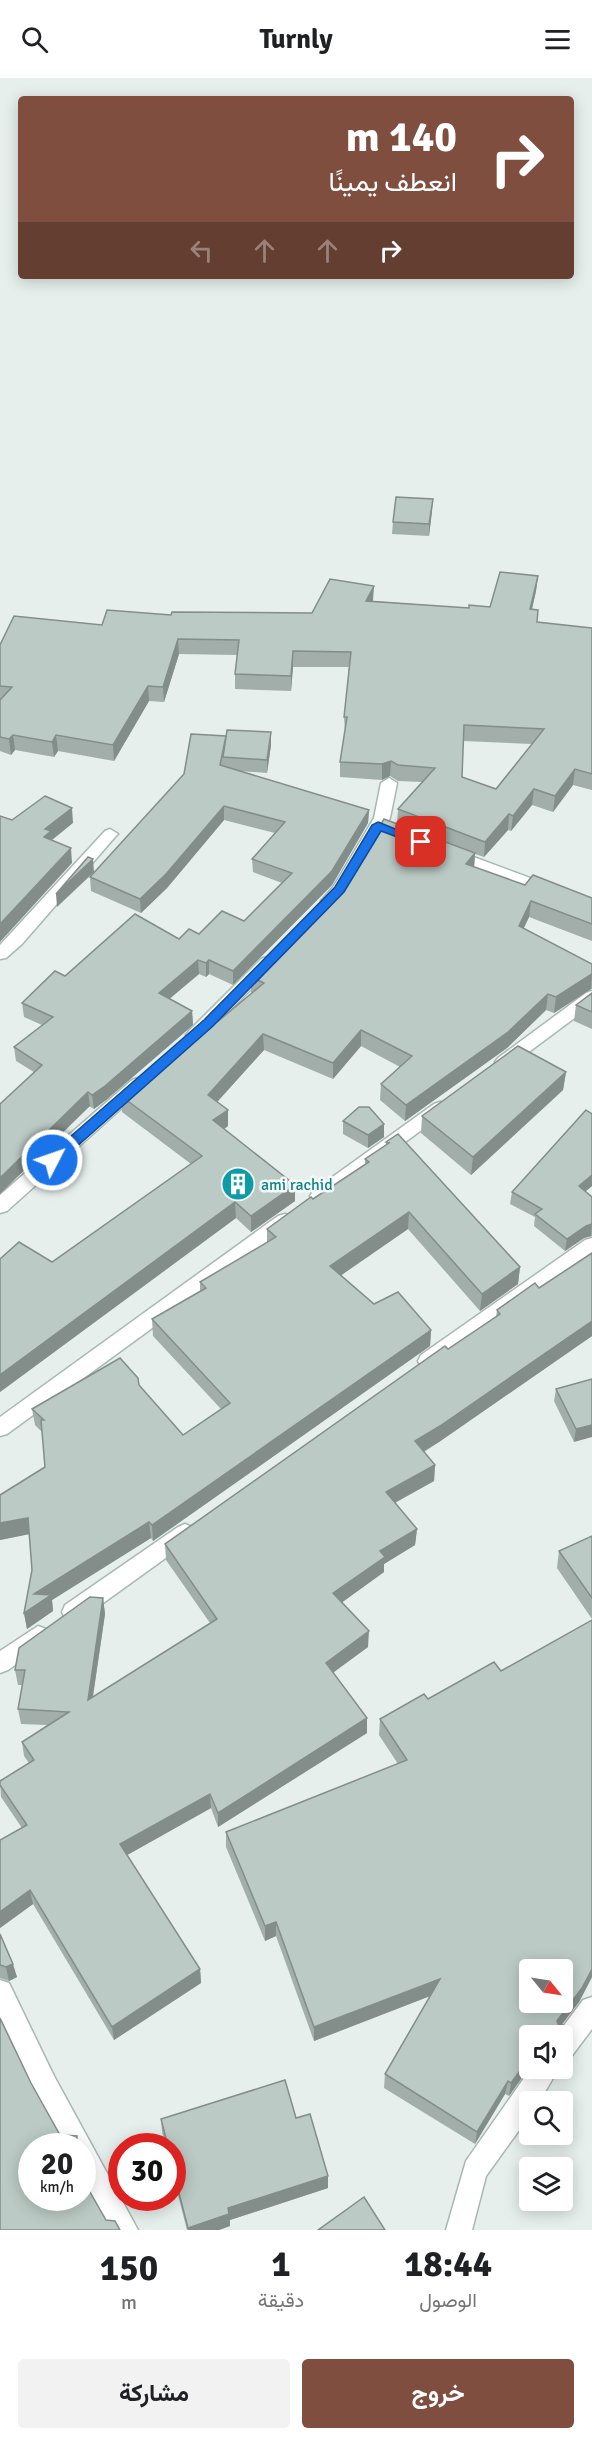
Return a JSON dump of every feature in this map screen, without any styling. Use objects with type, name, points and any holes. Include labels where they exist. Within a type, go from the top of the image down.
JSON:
[{"type":"street","points":[[315,914],[340,889],[383,827],[382,818],[389,783]]},
{"type":"street","points":[[0,954],[16,940],[110,834]]},
{"type":"street","points":[[442,850],[592,907]]},
{"type":"street","points":[[183,1046],[209,1023],[282,948]]},
{"type":"street","points":[[487,1074],[592,997]]},
{"type":"street","points":[[0,1206],[148,1076]]},
{"type":"street","points":[[0,1428],[458,1095]]},
{"type":"street","points":[[408,1375],[592,1245]]},
{"type":"street","points":[[0,1663],[204,1519]]},
{"type":"street","points":[[0,1992],[45,2085],[72,2133]]},
{"type":"street","points":[[573,2034],[592,2009]]},
{"type":"street","points":[[459,2230],[475,2170],[539,2079]]},
{"type":"street","points":[[96,2178],[125,2230]]},
{"type":"building","points":[[396,497],[433,499],[429,524],[393,522]]},
{"type":"building","points":[[500,572],[538,576],[530,609],[538,610],[537,622],[592,628],[592,774],[575,769],[555,796],[534,789],[513,816],[509,814],[485,842],[398,809],[435,768],[398,765],[391,761],[382,764],[340,762],[347,717],[344,717],[351,652],[293,651],[291,676],[235,674],[239,640],[178,639],[163,687],[148,686],[113,745],[56,735],[52,742],[13,735],[9,739],[0,737],[0,700],[12,687],[0,686],[0,645],[14,616],[102,625],[107,610],[171,615],[172,612],[312,613],[330,579],[374,586],[366,601],[469,608],[469,605],[490,607]],"holes":[[[464,725],[544,729],[496,789],[462,777]]]},
{"type":"building","points":[[227,730],[271,732],[267,760],[223,757]]},
{"type":"building","points":[[191,734],[226,736],[220,765],[369,810],[332,871],[233,971],[209,960],[206,963],[198,960],[159,993],[192,1011],[105,1086],[92,1095],[88,1092],[0,1178],[0,1104],[42,1065],[14,1047],[53,1017],[22,1003],[55,971],[65,976],[135,914],[179,939],[189,929],[199,934],[222,911],[244,921],[292,873],[252,859],[285,822],[224,806],[166,874],[140,899],[90,877],[184,774]]},
{"type":"building","points":[[45,796],[72,808],[45,829],[51,831],[44,837],[71,848],[0,924],[0,816],[12,820]]},
{"type":"building","points":[[384,819],[475,853],[466,864],[525,885],[533,875],[592,898],[592,924],[531,901],[519,926],[592,964],[592,974],[556,997],[548,994],[508,1032],[406,1105],[381,1084],[412,1056],[361,1030],[333,1063],[263,1034],[208,1095],[228,1110],[213,1120],[295,1185],[251,1216],[235,1202],[0,1375],[0,1259],[19,1242],[52,1262],[202,1156],[121,1096],[210,1018],[217,1022],[264,983],[251,977],[348,879]]},
{"type":"building","points":[[88,857],[93,859],[56,894]]},
{"type":"building","points":[[592,993],[592,1012],[576,1005]]},
{"type":"building","points":[[518,1046],[566,1072],[473,1157],[422,1116]]},
{"type":"building","points":[[359,1107],[369,1107],[384,1124],[368,1135],[343,1121]]},
{"type":"building","points":[[586,1110],[592,1114],[592,1175],[579,1186],[592,1197],[592,1224],[567,1239],[535,1214],[542,1209],[512,1192]]},
{"type":"building","points":[[398,1134],[520,1267],[482,1294],[409,1212],[330,1266],[374,1304],[398,1292],[431,1330],[152,1525],[149,1522],[34,1594],[51,1595],[24,1613],[32,1570],[28,1518],[0,1523],[0,1495],[45,1467],[41,1420],[44,1420],[32,1409],[120,1358],[138,1378],[139,1385],[183,1435],[230,1403],[152,1319],[206,1288],[200,1282],[276,1237],[267,1229],[311,1197],[313,1199],[369,1162],[365,1159]]},
{"type":"building","points":[[592,1253],[592,1321],[415,1441],[435,1465],[386,1492],[417,1529],[380,1551],[385,1557],[333,1593],[369,1631],[326,1663],[367,1718],[218,1813],[210,1794],[120,1844],[200,1969],[112,2027],[30,1890],[0,1912],[0,1840],[27,1825],[0,1785],[0,1781],[34,1760],[22,1742],[69,1712],[18,1709],[25,1670],[15,1670],[19,1648],[90,1597],[103,1598],[88,1700],[217,1619],[165,1544],[445,1346],[448,1349],[500,1314],[497,1310],[535,1283],[539,1288]]},
{"type":"building","points":[[592,1379],[592,1425],[576,1429],[556,1389]]},
{"type":"building","points":[[592,1536],[592,1598],[559,1551]]},
{"type":"building","points":[[592,1620],[592,1969],[573,2000],[573,1959],[519,1959],[519,2013],[563,2013],[557,2021],[558,2024],[563,2025],[519,2025],[519,2072],[511,2083],[508,2081],[477,2132],[385,2074],[440,1979],[314,2027],[276,1922],[265,1926],[226,1832],[407,1760],[380,1719],[424,1694],[428,1699],[494,1662],[501,1671]]},
{"type":"building","points":[[0,1934],[13,1964],[6,1967],[0,1965]]},
{"type":"building","points":[[0,2018],[31,2083],[59,2133],[18,2133],[18,2211],[96,2211],[96,2202],[106,2220],[115,2221],[120,2230],[0,2230]]},
{"type":"building","points":[[285,2080],[296,2118],[310,2114],[328,2176],[228,2208],[229,2214],[188,2228],[184,2211],[186,2211],[186,2133],[165,2133],[161,2119]]},
{"type":"building","points":[[364,2197],[385,2230],[318,2230]]},
{"type":"place","name":"ami rachid","points":[[238,1184]]},
{"type":"route","points":[[52,1160],[209,1023],[340,889],[378,825],[421,842]]}]
